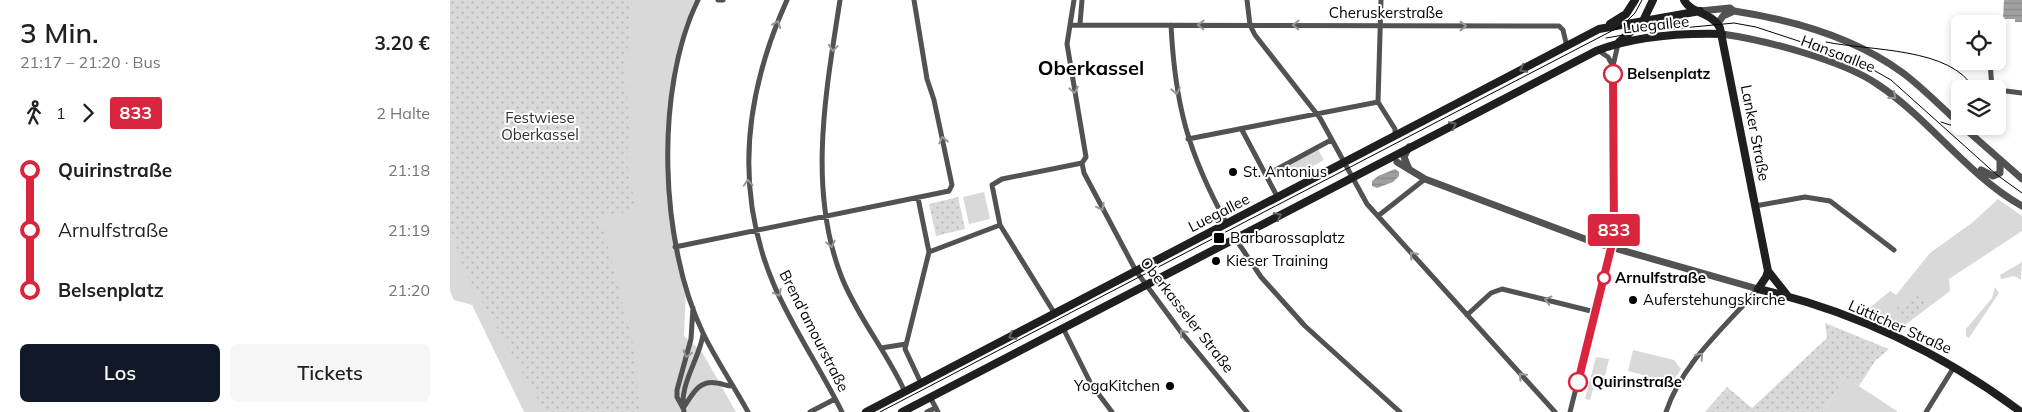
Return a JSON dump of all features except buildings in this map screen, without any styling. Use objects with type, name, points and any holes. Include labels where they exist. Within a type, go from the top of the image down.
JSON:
[{"type":"main road","points":[[1599,29],[1622,18],[1635,0]]},
{"type":"main road","points":[[1619,42],[1643,21],[1653,0]]},
{"type":"main road","points":[[1684,0],[1688,7],[1700,11],[1718,23]]},
{"type":"main road","name":"Luegallee","points":[[866,412],[1599,29],[1700,11]]},
{"type":"main road","name":"Lanker Straße","points":[[1718,23],[1722,34],[1768,271],[1787,295]]},
{"type":"main road","name":"Luegallee","points":[[902,412],[913,410],[930,398],[1235,238],[1350,175],[1387,159],[1596,51],[1619,42],[1722,34]]},
{"type":"main road","points":[[1387,159],[1397,162]]},
{"type":"main road","points":[[1758,289],[1766,278],[1768,271]]},
{"type":"main road","name":"Lütticher Straße","points":[[1758,289],[1787,295],[1877,329],[1954,366],[2021,412]]},
{"type":"street","points":[[698,0],[687,28],[678,64],[669,125],[668,186],[675,247],[704,335],[748,412]]},
{"type":"street","points":[[718,0],[723,0]]},
{"type":"street","name":"Brend'amourstraße","points":[[787,0],[765,55],[748,150],[749,193],[756,231],[774,285],[842,412]]},
{"type":"street","points":[[840,0],[824,117],[825,218],[842,279],[905,392]]},
{"type":"street","points":[[675,247],[825,218],[946,192],[951,188],[936,110],[927,79],[914,0]]},
{"type":"street","name":"Oberkasseler Straße","points":[[1074,0],[1068,44],[1086,156],[1082,163],[1088,182],[1136,271],[1182,332],[1247,412]]},
{"type":"street","points":[[1080,24],[1082,0]]},
{"type":"street","points":[[1247,0],[1250,25],[1255,35],[1317,114],[1367,204],[1555,412]]},
{"type":"street","points":[[1381,0],[1378,102],[1395,129],[1396,136]]},
{"type":"street","name":"Hansaallee","points":[[1700,11],[1730,8],[1734,11],[1795,22],[1844,41],[1882,59],[1912,80],[1951,114]]},
{"type":"street","points":[[1718,23],[1722,16],[1734,11]]},
{"type":"street","points":[[1171,24],[1176,89],[1188,139],[1196,164],[1227,224]]},
{"type":"street","name":"Cheruskerstraße","points":[[1072,25],[1558,26],[1563,30],[1567,46]]},
{"type":"street","name":"Hansaallee","points":[[1722,34],[1771,44],[1837,65],[1870,79],[1894,97],[1996,188],[2022,206]]},
{"type":"street","points":[[1570,412],[1612,247],[1614,232],[1613,66],[1619,42]]},
{"type":"street","points":[[1596,51],[1606,54],[1613,66]]},
{"type":"street","points":[[2006,91],[2022,93]]},
{"type":"street","points":[[1188,139],[1378,102]]},
{"type":"street","points":[[1242,130],[1278,198]]},
{"type":"street","name":"Hansaallee","points":[[1974,135],[2000,162],[2022,179]]},
{"type":"street","points":[[1266,175],[1331,140]]},
{"type":"street","points":[[1409,169],[1404,157],[1410,147]]},
{"type":"street","points":[[1397,162],[1425,179],[1612,247],[1758,289],[1686,371],[1676,387],[1666,412]]},
{"type":"street","name":"Hansaallee","points":[[1974,169],[1980,169],[1994,176],[2000,172],[2000,162]]},
{"type":"street","points":[[1055,314],[1000,225],[992,185],[1002,179],[1082,163]]},
{"type":"street","points":[[1378,216],[1425,179]]},
{"type":"street","points":[[1755,206],[1805,197],[1830,201],[1894,250]]},
{"type":"street","points":[[918,198],[929,252],[906,344],[906,355],[921,383]]},
{"type":"street","points":[[929,252],[1000,225]]},
{"type":"street","points":[[1235,238],[1261,277],[1305,326],[1400,412]]},
{"type":"street","points":[[1467,315],[1491,293],[1502,289],[1595,312]]},
{"type":"street","points":[[683,410],[677,397],[677,390],[691,340],[693,306]]},
{"type":"street","points":[[1063,328],[1091,384],[1112,412]]},
{"type":"street","points":[[691,340],[704,335]]},
{"type":"street","points":[[683,410],[685,387],[700,353],[704,335]]},
{"type":"street","points":[[881,348],[906,344]]},
{"type":"street","points":[[1926,412],[1954,366]]},
{"type":"street","points":[[683,410],[693,392],[705,384],[716,382],[724,386],[733,386]]},
{"type":"street","points":[[810,412],[835,398]]},
{"type":"street","points":[[927,412],[937,410],[930,398]]},
{"type":"green space","name":"Festwiese Oberkassel","points":[[450,0],[695,0],[685,28],[671,88],[668,186],[686,285],[684,336],[702,352],[736,412],[524,412],[472,305],[454,300],[450,291]]},
{"type":"green space","name":"Festwiese Oberkassel","points":[[450,0],[632,0],[626,69],[629,126],[627,164],[636,210],[600,217],[632,339],[640,412],[545,412],[465,272],[450,228]]},
{"type":"green space","points":[[1318,149],[1324,160],[1293,177],[1287,165]]},
{"type":"green space","points":[[984,192],[990,219],[969,224],[963,197]]},
{"type":"green space","points":[[958,197],[965,229],[936,236],[929,204]]},
{"type":"green space","points":[[1998,199],[2022,216],[2022,231],[1949,279],[1950,291],[1905,325],[1867,310],[1890,291],[1896,295],[1930,253],[1973,222]]},
{"type":"green space","points":[[2022,262],[2021,280],[2014,276],[2001,279],[2000,275]]},
{"type":"green space","points":[[1995,287],[1999,293],[1969,338],[1966,336],[1966,329],[1992,298]]},
{"type":"green space","points":[[1920,291],[1929,303],[1902,322],[1893,311]]},
{"type":"green space","points":[[1825,323],[1889,349],[1875,361],[1859,386],[1845,377],[1823,412],[1705,412],[1727,387],[1752,408],[1827,338]]},
{"type":"green space","points":[[1633,350],[1674,360],[1681,369],[1672,383],[1628,371]]},
{"type":"green space","points":[[1596,357],[1609,359],[1605,376],[1597,375],[1590,400],[1585,399]]},
{"type":"green space","points":[[1845,377],[1897,411],[1897,412],[1823,412]]},
{"type":"shaded area","points":[[2004,0],[2022,0],[2022,22],[2015,22],[2015,19],[2006,19],[2006,15],[2003,15]]},
{"type":"shaded area","points":[[1395,169],[1399,172],[1399,176],[1393,182],[1377,188],[1372,186],[1372,181],[1378,176]]},
{"type":"tram line","points":[[880,412],[1623,25],[1635,13],[1642,0]]},
{"type":"tram line","points":[[1606,38],[1641,32],[1734,23],[1756,27],[1856,60],[1891,80],[1997,175],[2022,193]]},
{"type":"tram line","points":[[1826,42],[1908,53],[1929,58],[1948,65],[1967,80]]},
{"type":"tram line","points":[[1941,122],[1951,125]]},
{"type":"bus line","name":"833","points":[[1578,382],[1614,236],[1613,74]]},
{"type":"place","name":"Belsenplatz","points":[[1613,74]]},
{"type":"place","name":"St. Antonius","points":[[1233,172]]},
{"type":"place","name":"Barbarossaplatz","points":[[1219,238]]},
{"type":"place","name":"Kieser Training","points":[[1216,261]]},
{"type":"place","name":"Arnulfstraße","points":[[1604,278]]},
{"type":"place","name":"Auferstehungskirche","points":[[1633,300]]},
{"type":"place","name":"Quirinstraße","points":[[1578,382]]},
{"type":"place","name":"YogaKitchen","points":[[1170,386]]},
{"type":"district","name":"Oberkassel","points":[[1091,68]]}]
